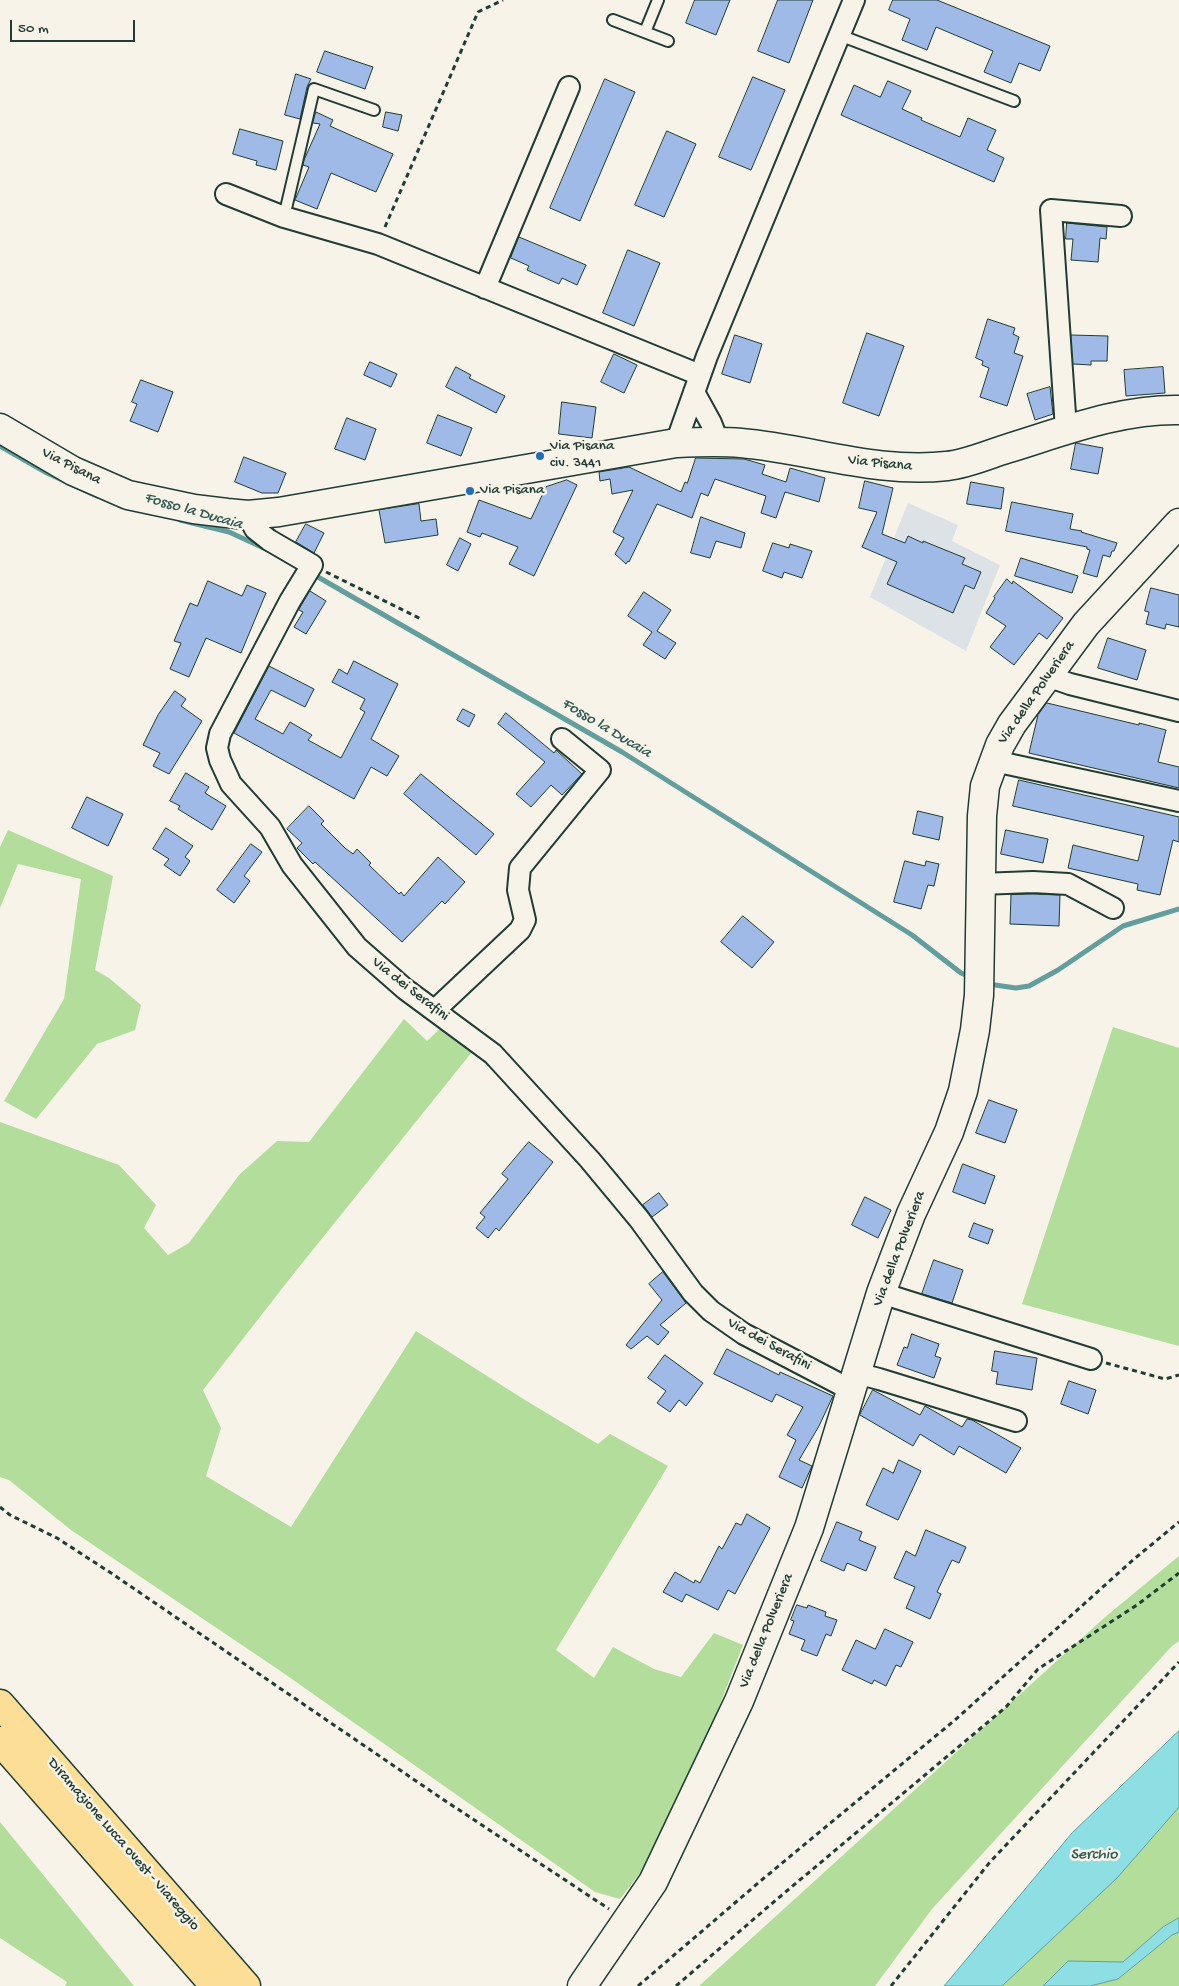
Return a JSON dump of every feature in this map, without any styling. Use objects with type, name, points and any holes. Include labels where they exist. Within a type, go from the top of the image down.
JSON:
[{"type":"highway","name":"Diramazione Lucca ovest - Viareggio","points":[[0,1704],[246,1986]]},
{"type":"highway","name":"Diramazione Lucca ovest - Viareggio","points":[[0,1741],[215,1986]]},
{"type":"street","points":[[676,443],[698,383],[854,0]]},
{"type":"street","points":[[485,288],[569,87]]},
{"type":"street","points":[[226,194],[284,217],[378,244],[485,288],[698,383],[718,441]]},
{"type":"street","points":[[1066,429],[1051,210],[1121,216]]},
{"type":"street","name":"Via Pisana","points":[[0,428],[73,471],[128,495],[194,509],[248,515],[279,512],[676,443],[718,441],[742,443],[874,465],[921,468],[949,466],[1066,429],[1117,416],[1179,410]]},
{"type":"street","points":[[248,515],[255,529],[308,572]]},
{"type":"street","name":"Via della Polveriera","points":[[582,1986],[652,1882],[739,1700],[809,1528],[881,1293],[911,1214],[949,1132],[963,1091],[975,1030],[979,979],[982,816],[985,786],[1000,744],[1012,724],[1086,624],[1179,523]]},
{"type":"street","name":"Via dei Serafini","points":[[308,572],[285,610],[220,734],[217,748],[220,760],[231,784],[270,828],[292,865],[357,947],[405,989],[493,1054],[584,1153],[639,1219],[693,1292],[711,1311],[744,1334],[853,1381],[879,1379],[1016,1421]]},
{"type":"street","points":[[1047,676],[1070,684],[1179,711]]},
{"type":"street","points":[[435,1010],[520,930],[525,920],[518,890],[520,868],[600,770],[562,739]]},
{"type":"street","points":[[994,761],[1179,801]]},
{"type":"street","points":[[980,884],[1033,882],[1068,884],[1113,908]]},
{"type":"street","points":[[881,1293],[1091,1358]]},
{"type":"lane","points":[[645,32],[658,0]]},
{"type":"lane","points":[[613,20],[668,41]]},
{"type":"lane","points":[[839,35],[1014,101]]},
{"type":"lane","points":[[284,217],[314,89],[374,110]]},
{"type":"path","points":[[378,244],[421,140],[478,12],[503,0]]},
{"type":"path","points":[[308,572],[420,619]]},
{"type":"path","points":[[1091,1358],[1165,1379],[1179,1375]]},
{"type":"path","points":[[0,1507],[10,1515],[57,1538],[111,1572],[440,1798],[626,1921]]},
{"type":"path","points":[[638,1986],[764,1878],[955,1720],[1134,1559],[1179,1522]]},
{"type":"path","points":[[676,1986],[1006,1707],[1038,1669],[1137,1605],[1179,1573]]},
{"type":"path","points":[[890,1986],[990,1862],[1179,1662]]},
{"type":"shaded area","points":[[908,503],[958,525],[952,541],[1000,565],[966,651],[870,597]]},
{"type":"green space","points":[[8,830],[113,876],[95,970],[109,978],[141,1005],[135,1030],[97,1044],[36,1119],[4,1101],[64,999],[81,879],[18,864],[0,908],[0,847]]},
{"type":"green space","points":[[404,1019],[427,1041],[446,1023],[476,1047],[291,1277],[203,1390],[221,1428],[206,1476],[291,1527],[416,1331],[598,1444],[610,1434],[668,1466],[556,1650],[594,1678],[613,1647],[654,1669],[681,1677],[714,1633],[743,1645],[703,1748],[644,1868],[620,1899],[595,1892],[279,1670],[71,1530],[9,1480],[0,1477],[0,1122],[119,1165],[156,1205],[144,1228],[168,1255],[189,1243],[239,1175],[277,1141],[309,1142]]},
{"type":"green space","points":[[1113,1027],[1179,1048],[1179,1346],[1022,1304]]},
{"type":"green space","points":[[1179,1556],[1179,1641],[1172,1646],[932,1909],[875,1986],[699,1986],[1104,1618]]},
{"type":"green space","points":[[1179,1807],[1179,1918],[1163,1927],[1123,1962],[1068,1961],[1043,1986],[1002,1986],[1117,1878]]},
{"type":"green space","points":[[0,1822],[134,1986],[65,1986],[67,1982],[0,1938]]},
{"type":"green space","points":[[1179,1932],[1179,1986],[1090,1986],[1118,1979],[1172,1935]]},
{"type":"water","name":"Serchio","points":[[1179,1731],[1179,1807],[1117,1878],[1002,1986],[944,1986],[1072,1833]]},
{"type":"water","points":[[1179,1918],[1179,1932],[1172,1935],[1118,1979],[1090,1986],[1043,1986],[1068,1961],[1123,1962],[1163,1927]]},
{"type":"building","points":[[695,0],[730,0],[716,35],[686,23]]},
{"type":"building","points":[[778,0],[813,0],[789,63],[758,51]]},
{"type":"building","points":[[893,0],[937,0],[1050,46],[1040,71],[1019,63],[1011,83],[984,72],[993,51],[936,27],[927,50],[902,40],[910,19],[889,10]]},
{"type":"building","points":[[325,51],[373,67],[365,89],[317,72]]},
{"type":"building","points":[[296,74],[311,79],[307,87],[300,119],[285,115]]},
{"type":"building","points":[[753,77],[785,90],[751,170],[719,157]]},
{"type":"building","points":[[605,79],[635,92],[580,221],[550,208]]},
{"type":"building","points":[[888,81],[911,91],[902,109],[922,118],[921,120],[960,137],[968,118],[996,130],[987,150],[1004,158],[994,182],[841,115],[854,85],[880,97]]},
{"type":"building","points":[[316,112],[333,120],[330,126],[393,154],[376,192],[331,173],[317,209],[295,200],[309,167],[303,165],[304,160],[320,124],[313,123]]},
{"type":"building","points":[[386,112],[402,115],[398,131],[383,127]]},
{"type":"building","points":[[240,129],[283,141],[276,170],[256,165],[257,161],[233,154]]},
{"type":"building","points":[[667,131],[696,144],[664,217],[635,205]]},
{"type":"building","points":[[1067,223],[1107,227],[1106,239],[1100,238],[1098,262],[1071,260],[1073,239],[1066,239]]},
{"type":"building","points":[[519,237],[586,265],[577,285],[562,278],[559,284],[527,270],[529,266],[511,258]]},
{"type":"building","points":[[628,250],[660,263],[634,326],[603,313]]},
{"type":"building","points":[[988,319],[1015,328],[1013,334],[1019,337],[1014,353],[1023,356],[1007,406],[980,397],[989,368],[982,365],[983,361],[976,358]]},
{"type":"building","points":[[867,333],[904,346],[879,416],[843,403]]},
{"type":"building","points":[[735,335],[762,344],[750,383],[722,374]]},
{"type":"building","points":[[1071,335],[1108,336],[1107,361],[1091,361],[1091,365],[1073,364]]},
{"type":"building","points":[[614,354],[637,365],[624,393],[601,382]]},
{"type":"building","points":[[370,362],[397,374],[391,387],[364,375]]},
{"type":"building","points":[[456,367],[471,375],[469,378],[505,396],[496,413],[446,387]]},
{"type":"building","points":[[1163,367],[1165,393],[1126,396],[1124,370]]},
{"type":"building","points":[[141,380],[173,392],[158,432],[130,421],[137,404],[132,402]]},
{"type":"building","points":[[1050,387],[1053,414],[1035,420],[1027,394]]},
{"type":"building","points":[[562,402],[596,407],[592,438],[559,434]]},
{"type":"building","points":[[438,415],[472,428],[461,456],[427,443]]},
{"type":"building","points":[[347,418],[376,429],[365,460],[335,449]]},
{"type":"building","points":[[1076,443],[1103,448],[1098,474],[1071,469]]},
{"type":"building","points":[[244,457],[286,473],[278,493],[262,493],[235,482]]},
{"type":"building","points":[[696,458],[744,459],[765,465],[762,474],[786,482],[790,468],[825,478],[819,502],[785,492],[776,518],[761,513],[766,496],[715,479],[708,496],[701,493],[692,518],[657,504],[629,562],[626,564],[615,554],[624,538],[613,532],[633,490],[612,494],[610,479],[600,481],[599,472],[629,467],[681,492],[685,482],[687,483]]},
{"type":"building","points":[[567,480],[577,485],[534,576],[509,564],[518,547],[482,533],[480,537],[467,532],[479,500],[531,519],[546,487]]},
{"type":"building","points":[[865,481],[893,488],[882,534],[905,543],[908,536],[923,543],[923,541],[965,558],[962,564],[981,572],[974,589],[965,585],[953,613],[887,584],[897,562],[862,547],[877,512],[859,508]]},
{"type":"building","points":[[971,482],[1004,488],[1001,509],[967,504]]},
{"type":"building","points":[[1012,502],[1073,514],[1070,529],[1082,531],[1117,543],[1110,557],[1103,555],[1097,577],[1083,573],[1090,550],[1087,547],[1006,531]]},
{"type":"building","points":[[419,504],[421,521],[436,519],[438,535],[385,543],[379,510]]},
{"type":"building","points":[[701,517],[745,533],[741,548],[716,541],[710,558],[691,553]]},
{"type":"building","points":[[306,524],[324,533],[314,553],[296,542]]},
{"type":"building","points":[[460,538],[471,544],[458,571],[447,565]]},
{"type":"building","points":[[773,543],[789,548],[790,544],[812,551],[802,578],[784,572],[782,578],[763,571]]},
{"type":"building","points":[[1021,558],[1078,576],[1072,593],[1015,576]]},
{"type":"building","points":[[1007,579],[1012,584],[1013,581],[1063,618],[1047,639],[1039,633],[1014,665],[990,647],[1006,626],[986,613],[994,597]]},
{"type":"building","points":[[208,581],[242,596],[247,585],[266,593],[241,653],[206,638],[189,677],[170,669],[181,643],[174,641],[190,603],[197,606]]},
{"type":"building","points":[[1151,588],[1179,595],[1179,627],[1166,624],[1165,629],[1146,624],[1149,612],[1145,611]]},
{"type":"building","points":[[310,591],[326,601],[306,634],[294,627],[303,612],[299,610]]},
{"type":"building","points":[[644,592],[671,610],[657,631],[676,643],[665,659],[643,645],[652,632],[628,616]]},
{"type":"building","points":[[1108,638],[1146,650],[1137,680],[1098,668]]},
{"type":"building","points":[[354,661],[398,684],[371,739],[399,756],[387,776],[371,767],[354,799],[234,733],[269,666],[314,689],[305,707],[271,690],[255,719],[283,734],[290,722],[312,735],[308,740],[341,758],[365,712],[360,709],[365,699],[332,682],[339,669],[347,674]]},
{"type":"building","points":[[175,691],[186,699],[181,706],[202,721],[169,774],[153,766],[160,753],[143,745],[158,715]]},
{"type":"building","points":[[1047,703],[1166,730],[1158,762],[1179,767],[1179,788],[1029,753],[1038,715]]},
{"type":"building","points":[[463,709],[475,715],[469,727],[457,720]]},
{"type":"building","points":[[506,713],[554,753],[556,750],[582,774],[562,795],[551,785],[531,807],[516,794],[545,762],[498,724]]},
{"type":"building","points":[[186,773],[209,787],[205,793],[226,806],[212,830],[178,809],[180,806],[170,801]]},
{"type":"building","points":[[421,774],[494,834],[476,855],[404,794]]},
{"type":"building","points":[[1019,780],[1179,817],[1179,842],[1173,840],[1160,895],[1137,890],[1138,884],[1068,868],[1073,845],[1138,861],[1144,836],[1013,806]]},
{"type":"building","points":[[87,797],[123,814],[108,846],[72,828]]},
{"type":"building","points":[[309,806],[324,821],[321,824],[345,848],[353,854],[357,849],[371,863],[369,865],[399,894],[401,892],[404,896],[438,857],[465,882],[445,904],[442,901],[402,942],[315,862],[313,864],[297,848],[302,843],[287,829]]},
{"type":"building","points":[[918,811],[943,817],[939,840],[913,834]]},
{"type":"building","points":[[166,828],[193,846],[185,857],[190,861],[180,876],[164,865],[169,859],[153,849]]},
{"type":"building","points":[[1006,830],[1048,839],[1043,863],[1001,854]]},
{"type":"building","points":[[251,844],[262,852],[244,876],[250,881],[234,903],[217,890]]},
{"type":"building","points":[[905,861],[925,866],[926,861],[939,864],[934,886],[928,885],[921,909],[894,902]]},
{"type":"building","points":[[1011,895],[1060,895],[1059,926],[1010,924]]},
{"type":"building","points":[[743,916],[774,942],[752,968],[721,942]]},
{"type":"building","points":[[989,1100],[1017,1110],[1005,1143],[976,1133]]},
{"type":"building","points":[[529,1142],[553,1162],[499,1231],[496,1228],[488,1238],[476,1228],[485,1217],[480,1213],[508,1179],[502,1174]]},
{"type":"building","points":[[963,1164],[995,1176],[985,1204],[953,1192]]},
{"type":"building","points":[[659,1193],[668,1205],[652,1217],[643,1205]]},
{"type":"building","points":[[865,1197],[891,1210],[878,1238],[852,1225]]},
{"type":"building","points":[[974,1223],[993,1230],[988,1244],[969,1237]]},
{"type":"building","points":[[934,1260],[963,1270],[952,1303],[922,1294]]},
{"type":"building","points":[[663,1272],[686,1303],[660,1325],[669,1332],[658,1345],[647,1336],[631,1349],[626,1345],[662,1300],[649,1284]]},
{"type":"building","points":[[912,1334],[939,1344],[935,1356],[941,1358],[934,1378],[897,1365],[904,1347],[907,1348]]},
{"type":"building","points":[[727,1349],[779,1375],[780,1372],[833,1396],[819,1426],[799,1460],[812,1466],[802,1488],[779,1477],[796,1440],[787,1435],[803,1407],[776,1394],[772,1402],[714,1374]]},
{"type":"building","points":[[995,1351],[1037,1358],[1032,1390],[996,1384],[998,1372],[992,1371]]},
{"type":"building","points":[[665,1355],[703,1383],[686,1406],[679,1400],[670,1412],[657,1403],[666,1391],[648,1378]]},
{"type":"building","points":[[1069,1381],[1096,1390],[1088,1414],[1061,1404]]},
{"type":"building","points":[[873,1390],[920,1415],[925,1406],[962,1427],[967,1419],[972,1420],[1021,1448],[1006,1473],[959,1446],[954,1455],[920,1434],[913,1446],[860,1415]]},
{"type":"building","points":[[899,1460],[921,1471],[898,1520],[866,1505],[883,1468],[893,1473]]},
{"type":"building","points":[[747,1514],[770,1528],[735,1594],[728,1590],[718,1610],[686,1594],[682,1602],[663,1592],[675,1572],[694,1583],[695,1580],[700,1583],[719,1546],[722,1549],[736,1523],[741,1525]]},
{"type":"building","points":[[837,1522],[862,1532],[859,1540],[876,1547],[866,1571],[847,1563],[844,1571],[821,1561]]},
{"type":"building","points":[[926,1530],[966,1547],[959,1563],[952,1560],[937,1592],[941,1594],[930,1619],[906,1608],[915,1587],[894,1578],[906,1551],[915,1556]]},
{"type":"building","points":[[797,1605],[807,1608],[808,1605],[826,1612],[825,1616],[837,1620],[831,1636],[826,1634],[817,1656],[801,1650],[805,1640],[789,1634],[794,1621],[791,1620]]},
{"type":"building","points":[[885,1629],[913,1642],[901,1667],[896,1665],[886,1686],[874,1680],[872,1684],[842,1670],[856,1640],[875,1649]]},
{"type":"waterway","name":"Fosso la Ducaia","points":[[0,446],[47,473],[97,496]]},
{"type":"waterway","name":"Fosso la Ducaia","points":[[180,520],[229,532],[266,549]]},
{"type":"waterway","name":"Fosso la Ducaia","points":[[311,573],[622,752],[912,935],[961,973],[970,977]]},
{"type":"waterway","name":"Fosso la Ducaia","points":[[988,984],[1016,988],[1029,986],[1058,970],[1123,926],[1179,909]]},
{"type":"place","name":"Via Pisana civ. 3441","points":[[540,456]]},
{"type":"place","name":"Via Pisana","points":[[470,491]]}]
